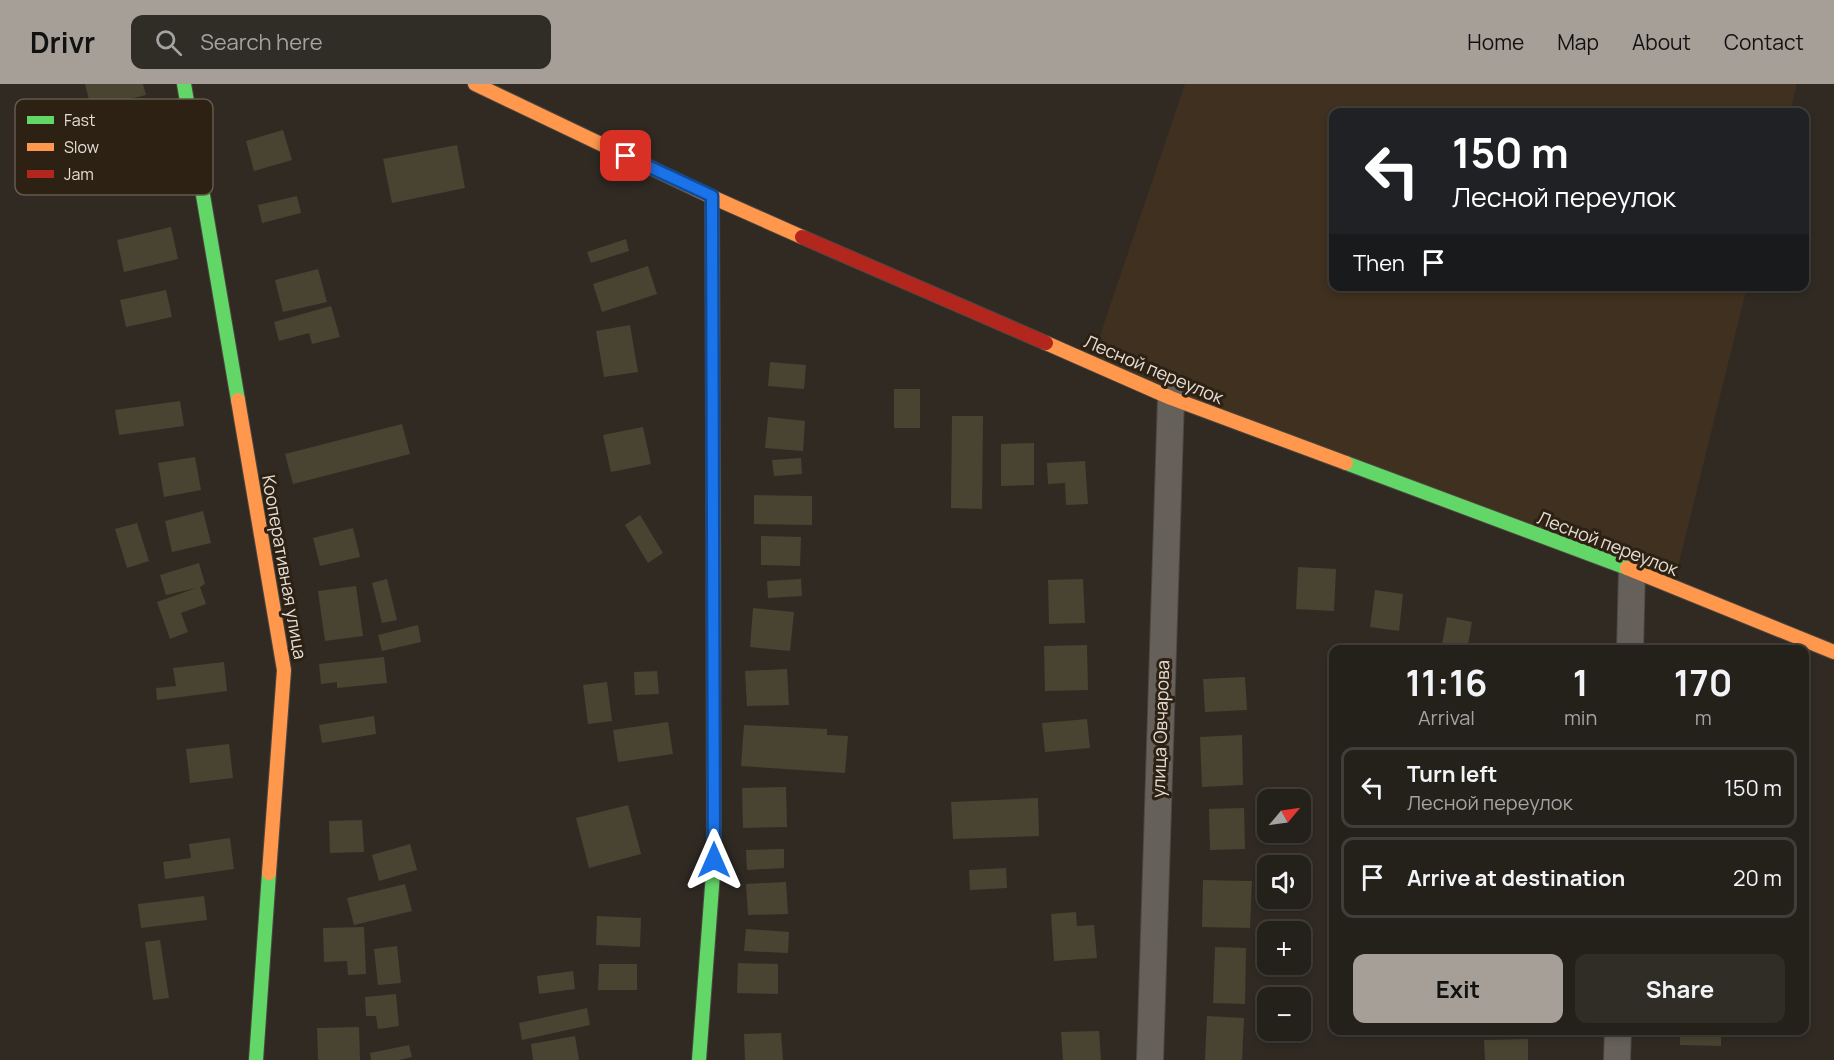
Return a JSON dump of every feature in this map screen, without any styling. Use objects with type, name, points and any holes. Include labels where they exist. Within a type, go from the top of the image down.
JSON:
[{"type":"street","name":"Кооперативная улица","points":[[184,84],[187,99]]},
{"type":"street","name":"Лесной переулок","points":[[475,84],[712,196],[1171,398],[1632,570],[1834,652]]},
{"type":"street","name":"Кооперативная улица","points":[[203,195],[284,670],[256,1060]]},
{"type":"street","points":[[699,1060],[714,860],[712,196]]},
{"type":"street","name":"улица Овчарова","points":[[1150,1060],[1171,398]]},
{"type":"street","points":[[1630,645],[1632,570]]},
{"type":"street","points":[[1617,1060],[1618,1035]]},
{"type":"shaded area","points":[[1185,84],[1797,84],[1791,108],[1329,108],[1329,291],[1746,291],[1673,587],[1091,362]]},
{"type":"building","points":[[85,84],[143,84],[146,95],[129,99],[89,99]]},
{"type":"building","points":[[283,130],[292,160],[254,171],[246,141]]},
{"type":"building","points":[[457,145],[465,188],[392,203],[383,159]]},
{"type":"building","points":[[297,196],[301,213],[262,223],[258,205]]},
{"type":"building","points":[[171,227],[178,259],[124,272],[117,240]]},
{"type":"building","points":[[626,239],[629,251],[591,263],[587,252]]},
{"type":"building","points":[[648,266],[657,294],[602,312],[593,284]]},
{"type":"building","points":[[318,269],[327,302],[283,312],[275,280]]},
{"type":"building","points":[[166,290],[172,317],[126,327],[120,300]]},
{"type":"building","points":[[331,306],[340,337],[312,344],[309,333],[279,341],[274,322]]},
{"type":"building","points":[[630,325],[638,372],[604,377],[596,331]]},
{"type":"building","points":[[770,362],[806,365],[804,389],[768,386]]},
{"type":"building","points":[[894,389],[920,389],[920,428],[894,428]]},
{"type":"building","points":[[180,401],[184,426],[119,435],[115,410]]},
{"type":"building","points":[[952,416],[983,416],[982,509],[951,508]]},
{"type":"building","points":[[768,417],[805,421],[803,451],[765,448]]},
{"type":"building","points":[[402,424],[410,454],[293,484],[285,454]]},
{"type":"building","points":[[643,427],[651,464],[611,472],[603,435]]},
{"type":"building","points":[[1034,443],[1034,485],[1001,486],[1001,444]]},
{"type":"building","points":[[195,457],[201,490],[164,497],[158,463]]},
{"type":"building","points":[[801,458],[802,474],[774,476],[772,460]]},
{"type":"building","points":[[1085,461],[1088,504],[1066,505],[1065,483],[1048,484],[1047,463]]},
{"type":"building","points":[[754,495],[812,496],[812,525],[754,524]]},
{"type":"building","points":[[203,511],[211,543],[172,552],[165,521]]},
{"type":"building","points":[[640,515],[663,553],[648,563],[625,525]]},
{"type":"building","points":[[137,523],[149,561],[127,568],[115,529]]},
{"type":"building","points":[[353,528],[360,557],[320,566],[313,538]]},
{"type":"building","points":[[761,536],[801,537],[800,566],[761,565]]},
{"type":"building","points":[[199,563],[205,584],[200,587],[206,604],[181,613],[188,632],[170,639],[157,602],[196,588],[166,595],[160,575]]},
{"type":"building","points":[[1298,567],[1336,569],[1334,611],[1296,609]]},
{"type":"building","points":[[387,579],[397,620],[382,623],[372,583]]},
{"type":"building","points":[[801,579],[802,596],[768,598],[767,581]]},
{"type":"building","points":[[1083,579],[1085,623],[1049,624],[1048,580]]},
{"type":"building","points":[[356,586],[363,636],[325,641],[318,591]]},
{"type":"building","points":[[1375,590],[1403,594],[1399,631],[1370,627]]},
{"type":"building","points":[[753,608],[794,612],[790,651],[750,647]]},
{"type":"building","points":[[1447,617],[1472,622],[1468,645],[1442,645]]},
{"type":"building","points":[[418,625],[421,642],[382,651],[378,635]]},
{"type":"building","points":[[1087,645],[1088,690],[1045,691],[1044,646]]},
{"type":"building","points":[[384,657],[387,683],[337,688],[337,682],[321,684],[319,664]]},
{"type":"building","points":[[224,662],[227,691],[157,700],[156,688],[176,686],[173,668]]},
{"type":"building","points":[[787,669],[789,705],[747,706],[745,671]]},
{"type":"building","points":[[657,671],[659,694],[635,695],[634,672]]},
{"type":"building","points":[[1245,677],[1247,710],[1205,712],[1203,679]]},
{"type":"building","points":[[607,682],[612,721],[588,724],[583,685]]},
{"type":"building","points":[[374,716],[376,734],[322,743],[319,725]]},
{"type":"building","points":[[1087,719],[1090,748],[1045,752],[1042,723]]},
{"type":"building","points":[[668,722],[673,754],[618,762],[613,730]]},
{"type":"building","points":[[744,725],[827,729],[827,735],[848,736],[845,773],[741,766]]},
{"type":"building","points":[[1242,735],[1243,785],[1202,787],[1200,737]]},
{"type":"building","points":[[229,744],[233,778],[190,783],[186,749]]},
{"type":"building","points":[[786,787],[787,827],[743,828],[742,788]]},
{"type":"building","points":[[1038,798],[1039,836],[953,839],[951,802]]},
{"type":"building","points":[[628,805],[641,854],[589,868],[576,818]]},
{"type":"building","points":[[1244,808],[1245,849],[1210,850],[1209,809]]},
{"type":"building","points":[[362,820],[364,852],[330,853],[329,821]]},
{"type":"building","points":[[230,838],[234,869],[165,879],[163,862],[191,858],[189,844]]},
{"type":"building","points":[[410,844],[417,870],[379,881],[372,855]]},
{"type":"building","points":[[784,849],[784,868],[747,870],[746,850]]},
{"type":"building","points":[[1006,868],[1007,888],[970,890],[969,870]]},
{"type":"building","points":[[1203,880],[1252,881],[1250,928],[1202,927]]},
{"type":"building","points":[[786,882],[788,914],[748,915],[746,884]]},
{"type":"building","points":[[405,884],[412,911],[354,925],[347,898]]},
{"type":"building","points":[[204,896],[207,920],[141,928],[138,904]]},
{"type":"building","points":[[1076,912],[1077,926],[1094,925],[1097,958],[1054,961],[1051,914]]},
{"type":"building","points":[[597,916],[641,918],[640,947],[596,945]]},
{"type":"building","points":[[364,927],[366,974],[348,975],[347,961],[324,962],[323,928]]},
{"type":"building","points":[[746,929],[789,932],[788,953],[744,951]]},
{"type":"building","points":[[160,940],[169,998],[153,1000],[145,942]]},
{"type":"building","points":[[397,946],[401,983],[378,985],[374,949]]},
{"type":"building","points":[[1215,947],[1246,948],[1245,1004],[1213,1003]]},
{"type":"building","points":[[738,963],[778,964],[778,994],[737,993]]},
{"type":"building","points":[[599,964],[637,964],[637,990],[598,990]]},
{"type":"building","points":[[573,971],[575,989],[539,994],[537,976]]},
{"type":"building","points":[[396,994],[399,1026],[378,1029],[376,1016],[366,1016],[365,997]]},
{"type":"building","points":[[587,1008],[590,1025],[522,1040],[519,1023]]},
{"type":"building","points":[[1207,1016],[1244,1018],[1242,1060],[1205,1060]]},
{"type":"building","points":[[359,1027],[360,1060],[318,1060],[317,1028]]},
{"type":"building","points":[[1099,1031],[1101,1060],[1063,1060],[1061,1032]]},
{"type":"building","points":[[781,1033],[783,1060],[745,1060],[744,1034]]},
{"type":"building","points":[[1680,1035],[1721,1035],[1721,1046],[1680,1045]]},
{"type":"building","points":[[575,1036],[579,1060],[533,1060],[531,1044]]},
{"type":"building","points":[[1528,1039],[1528,1060],[1485,1060],[1484,1040]]},
{"type":"building","points":[[409,1045],[412,1057],[399,1060],[371,1060],[370,1053]]},
{"type":"traffic: fast","points":[[184,84],[187,99]]},
{"type":"traffic: fast","points":[[203,195],[238,400]]},
{"type":"traffic: fast","points":[[699,1060],[714,860],[713,435]]},
{"type":"traffic: fast","points":[[1346,463],[1627,568]]},
{"type":"traffic: fast","points":[[256,1060],[269,873]]},
{"type":"traffic: slow","points":[[475,84],[712,197],[802,237]]},
{"type":"traffic: slow","points":[[712,197],[713,435]]},
{"type":"traffic: slow","points":[[1046,343],[1171,398],[1346,463]]},
{"type":"traffic: slow","points":[[238,400],[284,670],[269,873]]},
{"type":"traffic: slow","points":[[1627,568],[1834,652]]},
{"type":"traffic: jam","points":[[802,237],[1046,343]]},
{"type":"route","points":[[626,156],[712,196],[714,860]]}]
